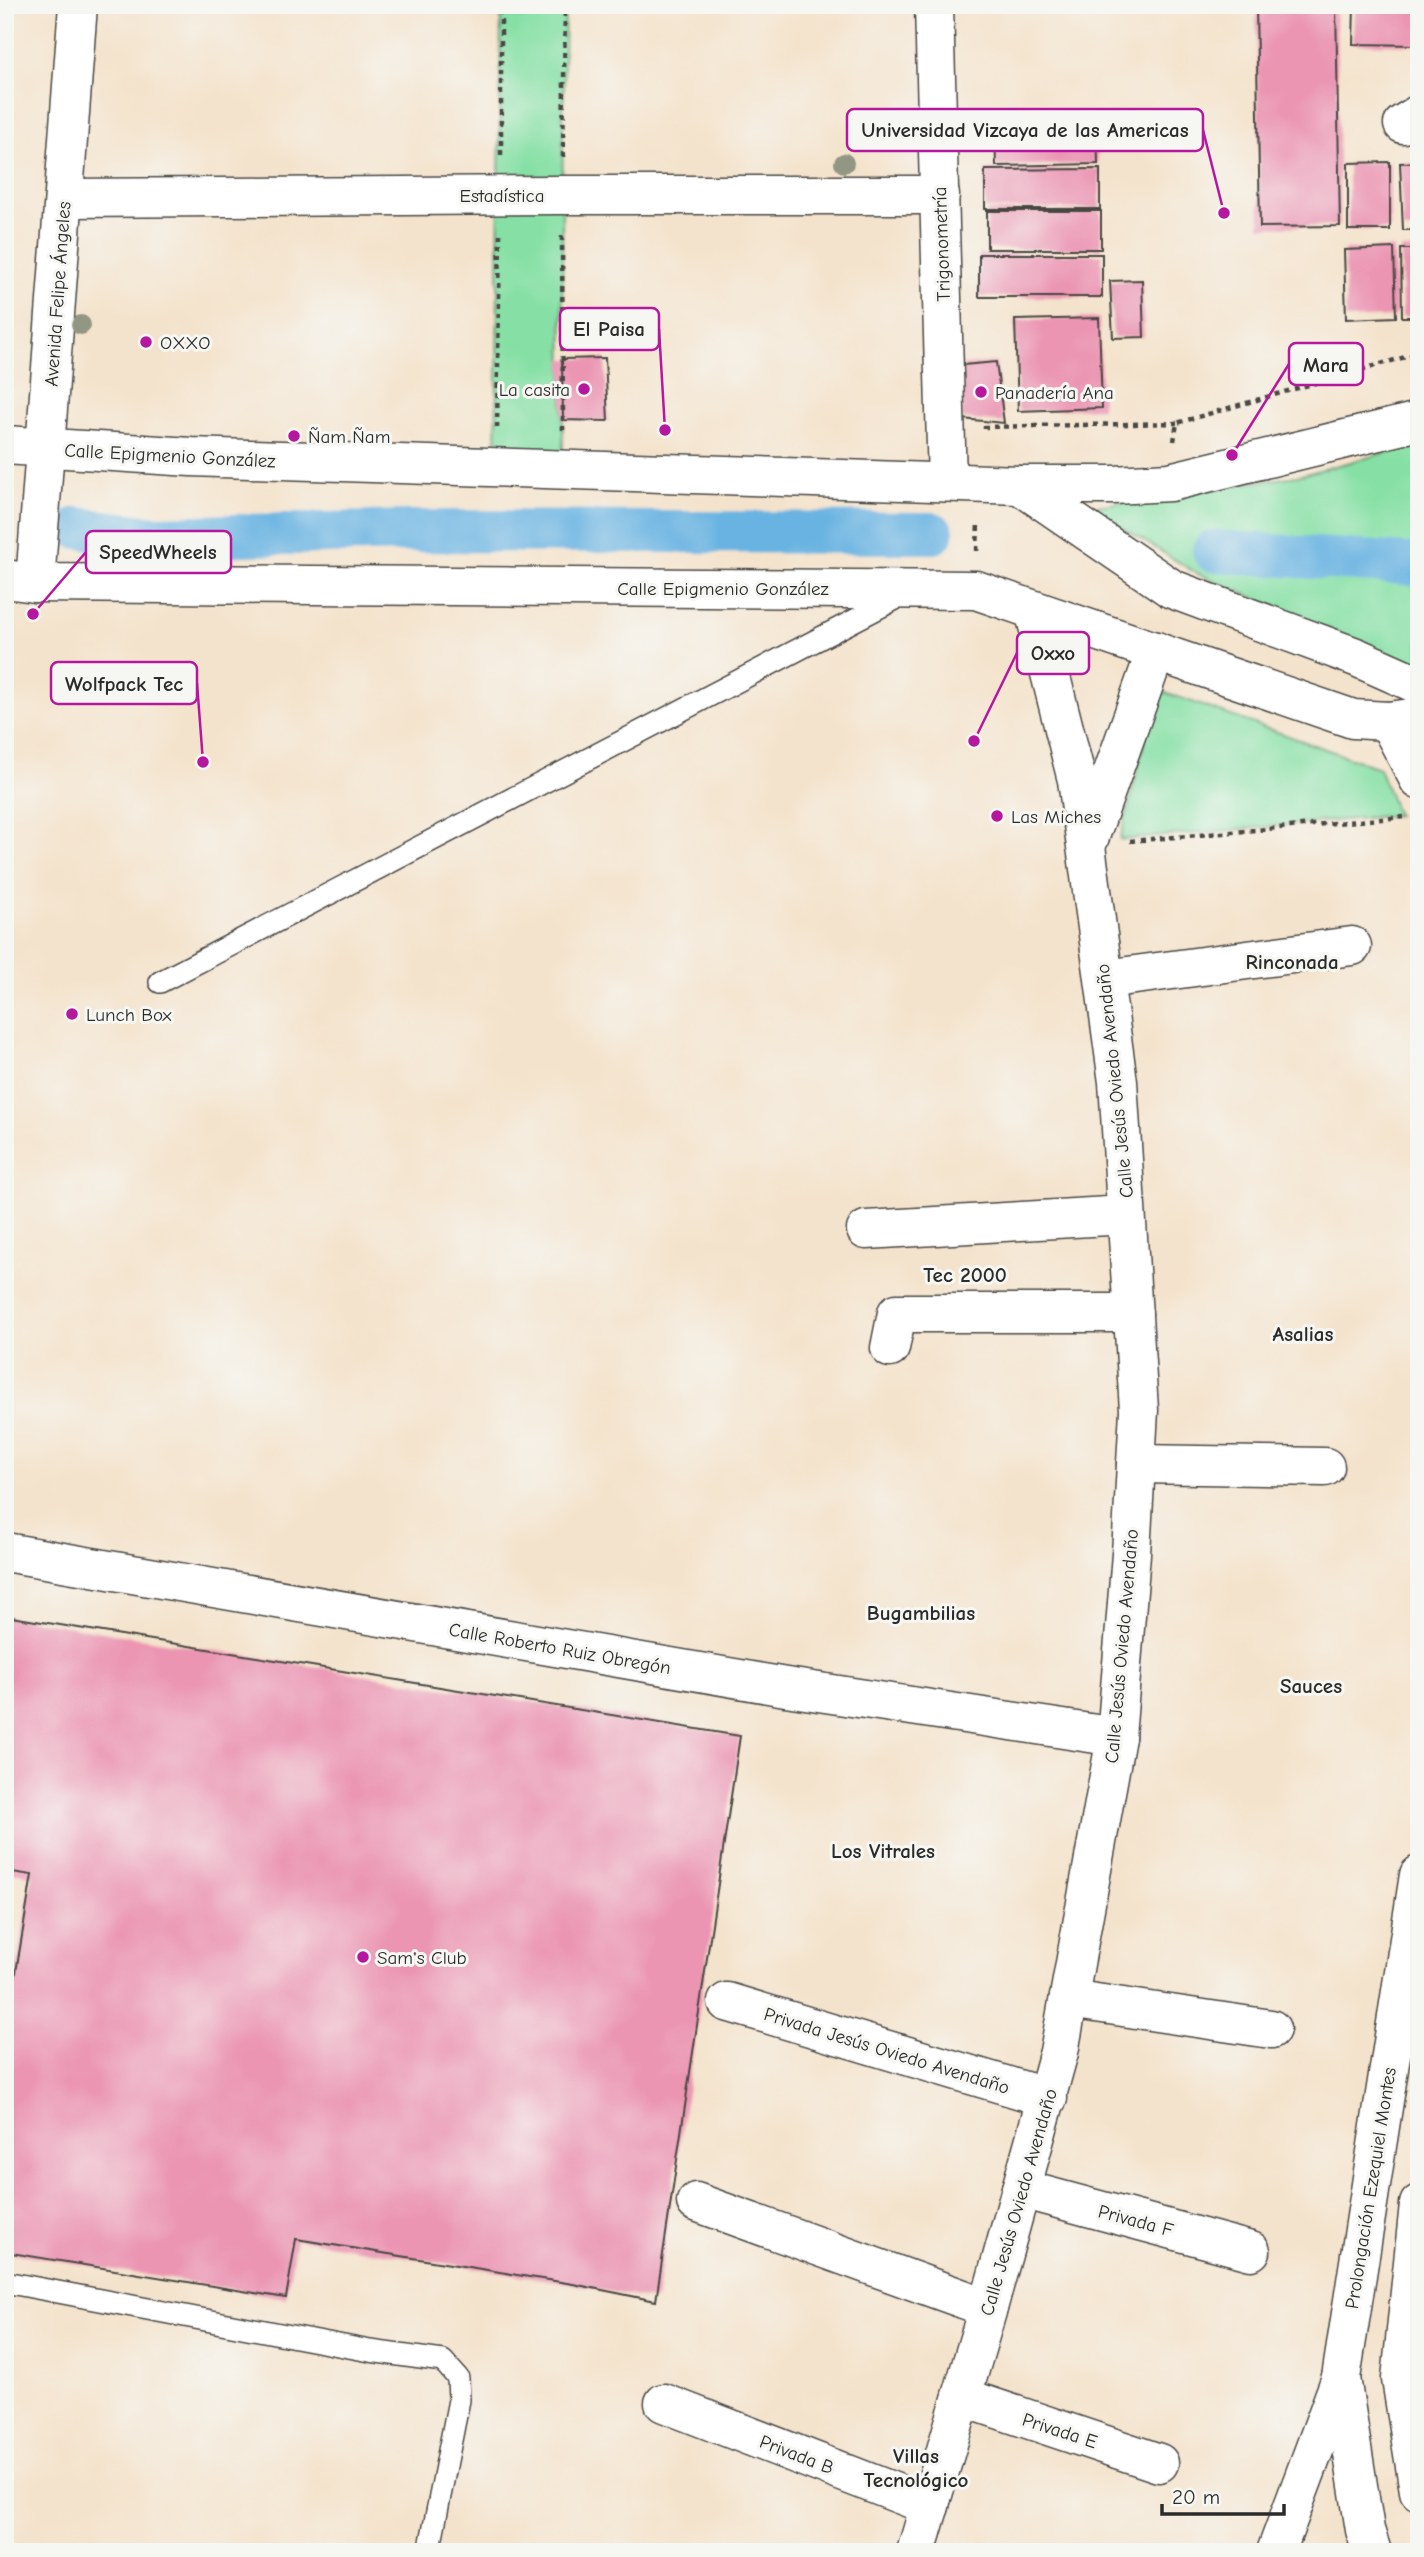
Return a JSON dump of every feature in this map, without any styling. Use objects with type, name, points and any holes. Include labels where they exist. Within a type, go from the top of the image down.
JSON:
[{"type":"street","name":"Avenida Felipe Ángeles","points":[[20,581],[46,449],[78,5]]},
{"type":"street","name":"Trigonometría","points":[[934,5],[940,195],[963,483]]},
{"type":"street","name":"Estadística","points":[[64,198],[940,195]]},
{"type":"street","name":"Calle Epigmenio González","points":[[5,445],[191,457],[1020,485],[1113,485],[1170,482],[1419,421]]},
{"type":"street","points":[[1020,485],[1172,589],[1356,657],[1419,685]]},
{"type":"street","name":"Calle Epigmenio González","points":[[20,581],[976,590],[1353,719],[1404,719]]},
{"type":"street","name":"Calle Jesús Oviedo Avendaño","points":[[916,2552],[1048,2098],[1069,1999],[1116,1737],[1136,1464],[1139,1410],[1118,1082],[1077,780],[1034,610]]},
{"type":"street","name":"Calle Jesús Oviedo Avendaño","points":[[1087,845],[1156,652]]},
{"type":"street","points":[[1404,719],[1419,780]]},
{"type":"street","points":[[1105,979],[1352,946]]},
{"type":"street","points":[[866,1230],[1126,1214]]},
{"type":"street","points":[[890,1348],[897,1314],[1133,1313]]},
{"type":"street","points":[[1136,1464],[1325,1467]]},
{"type":"street","name":"Calle Roberto Ruiz Obregón","points":[[5,1552],[786,1687],[1116,1737]]},
{"type":"street","name":"Prolongación Ezequiel Montes","points":[[1276,2552],[1341,2378],[1419,1875]]},
{"type":"street","points":[[1069,1999],[1271,2029]]},
{"type":"street","name":"Privada Jesús Oviedo Avendaño","points":[[727,2003],[1048,2098]]},
{"type":"street","name":"Privada F","points":[[1021,2189],[1251,2251]]},
{"type":"street","points":[[696,2202],[988,2308]]},
{"type":"street","points":[[1419,2204],[1401,2379],[1419,2491]]},
{"type":"street","name":"Prolongación Ezequiel Montes","points":[[1341,2378],[1365,2530],[1372,2552]]},
{"type":"street","name":"Privada E","points":[[962,2397],[1159,2463]]},
{"type":"street","name":"Privada B","points":[[664,2403],[930,2506]]},
{"type":"lane","points":[[160,982],[913,590]]},
{"type":"lane","points":[[5,2282],[370,2351],[443,2361],[458,2378],[459,2400],[429,2552]]},
{"type":"path","points":[[496,467],[501,5]]},
{"type":"path","points":[[563,470],[562,195],[565,5]]},
{"type":"path","points":[[976,590],[963,483],[985,427],[1177,423],[1419,354]]},
{"type":"path","points":[[1170,482],[1177,423]]},
{"type":"path","points":[[1087,845],[1405,817]]},
{"type":"green space","points":[[501,5],[565,5],[562,195],[563,469],[496,467]]},
{"type":"green space","points":[[1419,444],[1419,668],[1198,574],[1089,507],[1297,476]]},
{"type":"green space","points":[[1158,690],[1379,768],[1397,815],[1120,840]]},
{"type":"building","points":[[1256,5],[1336,5],[1340,226],[1260,227]]},
{"type":"building","points":[[1354,5],[1419,5],[1419,45],[1353,44]]},
{"type":"building","points":[[1097,123],[1098,164],[996,166],[995,126]]},
{"type":"building","points":[[1390,162],[1390,230],[1348,230],[1348,163]]},
{"type":"building","points":[[1419,162],[1419,230],[1403,230],[1400,163]]},
{"type":"building","points":[[1100,169],[1100,209],[985,209],[985,170]]},
{"type":"building","points":[[987,211],[1101,211],[1101,249],[987,249]]},
{"type":"building","points":[[1394,248],[1396,317],[1346,319],[1344,250]]},
{"type":"building","points":[[1401,249],[1419,249],[1419,317],[1402,317]]},
{"type":"building","points":[[979,254],[1102,254],[1102,297],[979,297]]},
{"type":"building","points":[[1142,280],[1144,337],[1113,338],[1110,281]]},
{"type":"building","points":[[1099,318],[1102,408],[1018,411],[1015,320]]},
{"type":"building","name":"La casita","points":[[605,358],[608,421],[563,420],[562,359]]},
{"type":"building","name":"Panadería Ana","points":[[996,362],[1004,423],[962,419],[963,365]]},
{"type":"building","name":"Sam's Club","points":[[5,1616],[740,1736],[656,2301],[573,2284],[296,2239],[286,2298],[5,2252],[5,2039],[32,1875],[5,1871]]},
{"type":"waterway","points":[[78,528],[156,537],[411,531],[933,533]]},
{"type":"waterway","points":[[1213,551],[1419,565]]},
{"type":"place","name":"Universidad Vizcaya de las Americas","points":[[1224,213]]},
{"type":"place","name":"OXXO","points":[[146,342]]},
{"type":"place","name":"La casita","points":[[584,389]]},
{"type":"place","name":"Panadería Ana","points":[[981,392]]},
{"type":"place","name":"El Paisa","points":[[665,430]]},
{"type":"place","name":"Ñam Ñam","points":[[294,436]]},
{"type":"place","name":"Mara","points":[[1232,455]]},
{"type":"place","name":"SpeedWheels","points":[[33,614]]},
{"type":"place","name":"Oxxo","points":[[974,741]]},
{"type":"place","name":"Wolfpack Tec","points":[[203,762]]},
{"type":"place","name":"Las Miches","points":[[997,816]]},
{"type":"place","name":"Lunch Box","points":[[72,1014]]},
{"type":"place","name":"Sam's Club","points":[[363,1957]]},
{"type":"district","name":"Rinconada","points":[[1292,962]]},
{"type":"district","name":"Tec 2000","points":[[965,1275]]},
{"type":"district","name":"Asalias","points":[[1303,1334]]},
{"type":"district","name":"Bugambilias","points":[[921,1613]]},
{"type":"district","name":"Sauces","points":[[1311,1686]]},
{"type":"district","name":"Los Vitrales","points":[[883,1851]]},
{"type":"district","name":"Villas Tecnológico","points":[[916,2468]]}]
